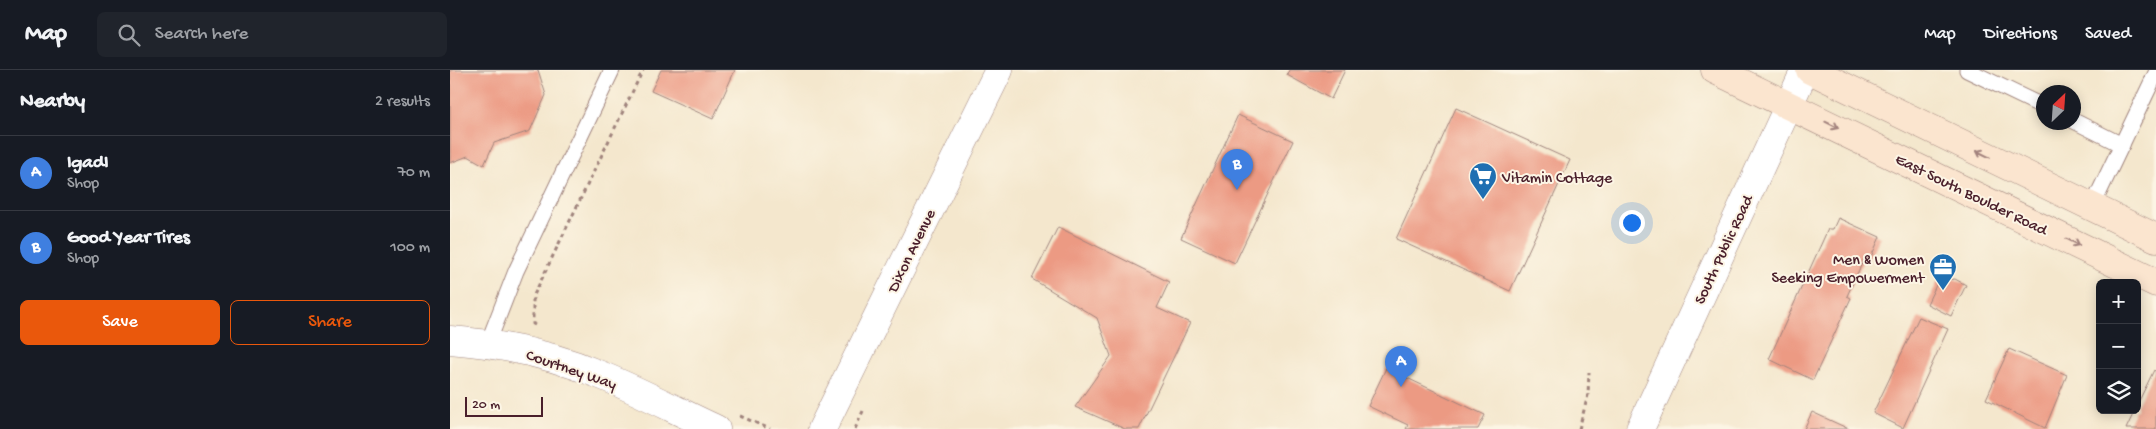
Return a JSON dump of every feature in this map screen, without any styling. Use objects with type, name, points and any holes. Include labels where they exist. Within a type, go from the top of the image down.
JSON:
[{"type":"main road","name":"East South Boulder Road","points":[[1715,70],[2156,283]]},
{"type":"main road","points":[[1810,70],[2156,238]]},
{"type":"street","name":"Dixon Avenue","points":[[822,429],[999,70]]},
{"type":"street","name":"South Public Road","points":[[1640,429],[1805,70]]},
{"type":"street","name":"Courtney Way","points":[[450,340],[488,343],[520,349],[597,373],[716,429]]},
{"type":"lane","points":[[488,343],[516,271],[612,70]]},
{"type":"lane","points":[[1967,70],[2036,103]]},
{"type":"lane","points":[[2092,207],[2156,73]]},
{"type":"lane","points":[[2081,124],[2122,145]]},
{"type":"path","points":[[541,328],[533,324],[534,296],[643,70]]},
{"type":"path","points":[[1579,429],[1588,395],[1589,372]]},
{"type":"building","points":[[450,70],[538,70],[546,95],[530,131],[494,143],[484,165],[468,156],[450,163]]},
{"type":"building","points":[[661,70],[735,70],[713,119],[651,91]]},
{"type":"building","points":[[1289,70],[1345,70],[1331,99],[1287,75]]},
{"type":"building","name":"Vitamin Cottage","points":[[1456,108],[1570,160],[1510,291],[1396,239]]},
{"type":"building","points":[[1238,115],[1293,141],[1235,263],[1181,238]]},
{"type":"building","points":[[1838,218],[1880,237],[1870,259],[1865,257],[1847,296],[1851,298],[1813,380],[1769,359],[1828,229],[1833,229]]},
{"type":"building","points":[[1058,227],[1169,282],[1157,308],[1190,323],[1139,429],[1125,429],[1075,407],[1111,356],[1097,318],[1032,279]]},
{"type":"building","points":[[1955,279],[1966,285],[1951,316],[1927,304],[1938,281]]},
{"type":"building","points":[[1919,317],[1948,329],[1903,428],[1873,413]]},
{"type":"building","points":[[2009,349],[2067,375],[2045,428],[1986,399]]},
{"type":"building","points":[[1386,368],[1485,415],[1478,429],[1406,429],[1408,425],[1368,406]]},
{"type":"building","points":[[2154,370],[2156,372],[2156,429],[2126,429],[2133,414],[2141,414],[2141,397]]},
{"type":"building","points":[[1812,412],[1849,429],[1804,429]]},
{"type":"place","name":"Good Year Tires","points":[[1237,190]]},
{"type":"place","name":"Vitamin Cottage","points":[[1483,200]]},
{"type":"place","name":"Men & Women Seeking Empowerment","points":[[1943,291]]},
{"type":"place","name":"IgadI","points":[[1401,387]]}]
